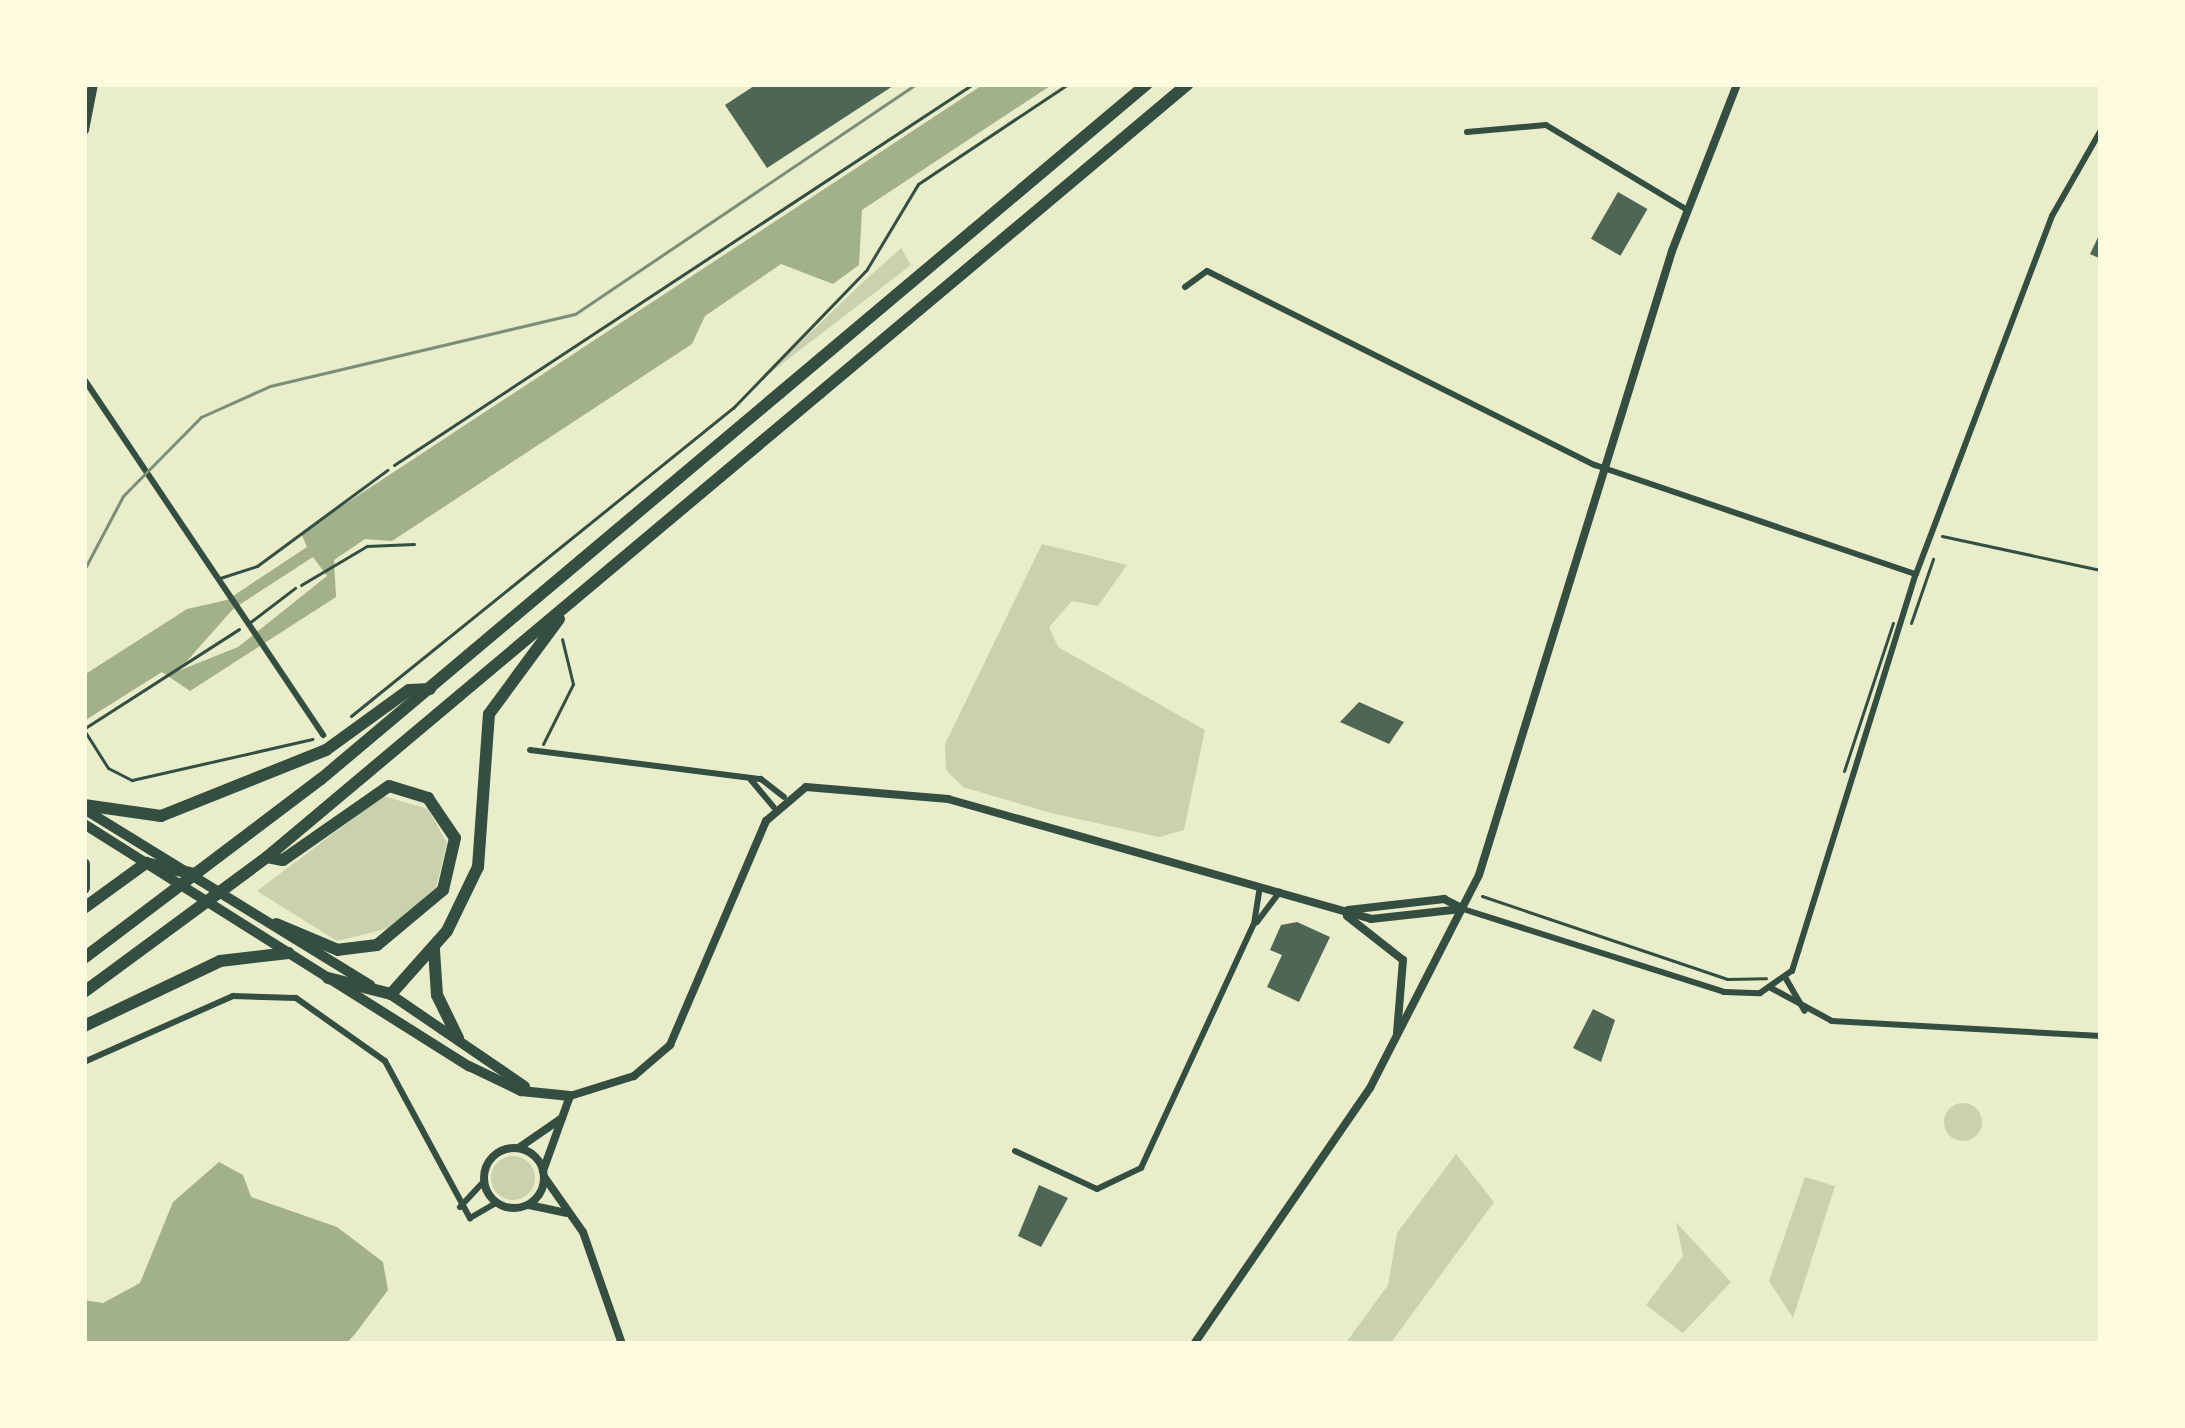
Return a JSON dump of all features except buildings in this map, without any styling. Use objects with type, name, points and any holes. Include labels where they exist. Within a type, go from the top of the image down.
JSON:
[{"type":"highway","points":[[84,958],[430,689],[1147,84]]},
{"type":"highway","points":[[84,992],[267,857],[1187,84]]},
{"type":"highway","points":[[328,977],[391,994],[434,950],[478,867],[489,714],[583,590]]},
{"type":"highway","points":[[84,807],[161,815],[326,751],[409,690],[430,689]]},
{"type":"highway","points":[[267,857],[283,860],[388,786],[428,798],[455,838],[443,890],[377,945],[338,950],[276,924]]},
{"type":"highway","points":[[84,908],[159,862],[195,874]]},
{"type":"highway","points":[[84,863],[84,888]]},
{"type":"highway","points":[[434,950],[437,994],[458,1038]]},
{"type":"highway","points":[[84,1026],[220,961],[289,953]]},
{"type":"main road","points":[[84,130],[93,84]]},
{"type":"main road","points":[[84,807],[242,923],[469,1066],[544,1095],[569,1096]]},
{"type":"main road","points":[[84,824],[159,862]]},
{"type":"main road","points":[[195,874],[544,1095]]},
{"type":"street","points":[[1194,1344],[1395,1042],[1463,909],[1686,209],[1737,84]]},
{"type":"street","points":[[1466,132],[1546,124],[1686,209]]},
{"type":"street","points":[[1341,911],[1444,898],[1463,909],[1724,992],[1771,988],[1786,977],[1916,574],[2052,216],[2101,130]]},
{"type":"street","points":[[1185,286],[1207,271],[1604,469],[1916,574]]},
{"type":"street","points":[[84,379],[323,735]]},
{"type":"street","points":[[530,750],[748,778],[784,797]]},
{"type":"street","points":[[748,778],[774,807]]},
{"type":"street","points":[[529,1205],[569,1096],[634,1076],[670,1045],[774,807],[784,797],[819,785],[948,799],[1371,919],[1463,909]]},
{"type":"street","points":[[1254,924],[1260,886]]},
{"type":"street","points":[[1015,1151],[1096,1189],[1141,1168],[1254,924],[1280,892]]},
{"type":"street","points":[[1341,911],[1402,960],[1395,1042]]},
{"type":"street","points":[[1786,977],[1807,1014]]},
{"type":"street","points":[[1771,988],[1807,1014],[2101,1036]]},
{"type":"street","points":[[84,1062],[232,996],[296,998],[385,1061],[470,1218],[496,1203],[568,1213]]},
{"type":"street","points":[[460,1207],[484,1181],[496,1154],[518,1148],[563,1117]]},
{"type":"street","points":[[518,1148],[544,1173],[568,1213],[622,1344]]},
{"type":"street","points":[[484,1181],[496,1203]]},
{"type":"lane","points":[[218,578],[257,566],[387,470]]},
{"type":"lane","points":[[248,624],[295,588]]},
{"type":"path","points":[[387,470],[974,84]]},
{"type":"path","points":[[248,624],[84,729],[108,768],[132,780],[196,774],[323,735],[733,409],[867,269],[919,184],[1068,84]]},
{"type":"path","points":[[1905,626],[1940,536],[2101,570]]},
{"type":"path","points":[[295,588],[367,546],[414,544]]},
{"type":"path","points":[[516,585],[522,592]]},
{"type":"path","points":[[1842,778],[1894,623]]},
{"type":"path","points":[[530,750],[547,742],[573,684],[561,637]]},
{"type":"path","points":[[1482,896],[1727,979],[1766,978],[1780,968]]},
{"type":"shaded area","points":[[984,84],[1053,84],[862,210],[859,265],[833,284],[781,264],[705,316],[692,344],[392,541],[365,539],[334,560],[336,597],[190,691],[162,672],[84,721],[84,675],[187,609],[227,600],[307,547],[301,533]],"holes":[[[313,557],[327,576],[238,647],[178,671],[233,609]]]},
{"type":"shaded area","points":[[901,248],[911,265],[762,379],[862,283]]},
{"type":"shaded area","points":[[1042,544],[1127,565],[1098,606],[1072,601],[1049,627],[1058,647],[1205,730],[1184,830],[1159,837],[1051,813],[963,787],[946,770],[945,744]]},
{"type":"shaded area","points":[[383,796],[428,809],[447,843],[436,888],[390,928],[337,941],[257,891]]},
{"type":"shaded area","points":[[1963,1103],[1977,1108],[1982,1122],[1977,1136],[1963,1141],[1949,1136],[1944,1122],[1949,1108]]},
{"type":"shaded area","points":[[1456,1154],[1494,1202],[1390,1344],[1345,1344],[1388,1285],[1397,1233]]},
{"type":"shaded area","points":[[513,1156],[528,1163],[535,1178],[528,1193],[513,1200],[498,1193],[491,1178],[498,1163]]},
{"type":"shaded area","points":[[219,1162],[243,1175],[251,1197],[337,1227],[383,1262],[388,1290],[346,1344],[84,1344],[84,1300],[103,1303],[140,1283],[173,1202]]},
{"type":"shaded area","points":[[1805,1177],[1835,1186],[1793,1318],[1769,1281]]},
{"type":"shaded area","points":[[1676,1222],[1731,1282],[1683,1333],[1646,1305],[1683,1256]]},
{"type":"railway","points":[[84,570],[123,496],[201,417],[270,386],[575,314],[916,84]]}]
